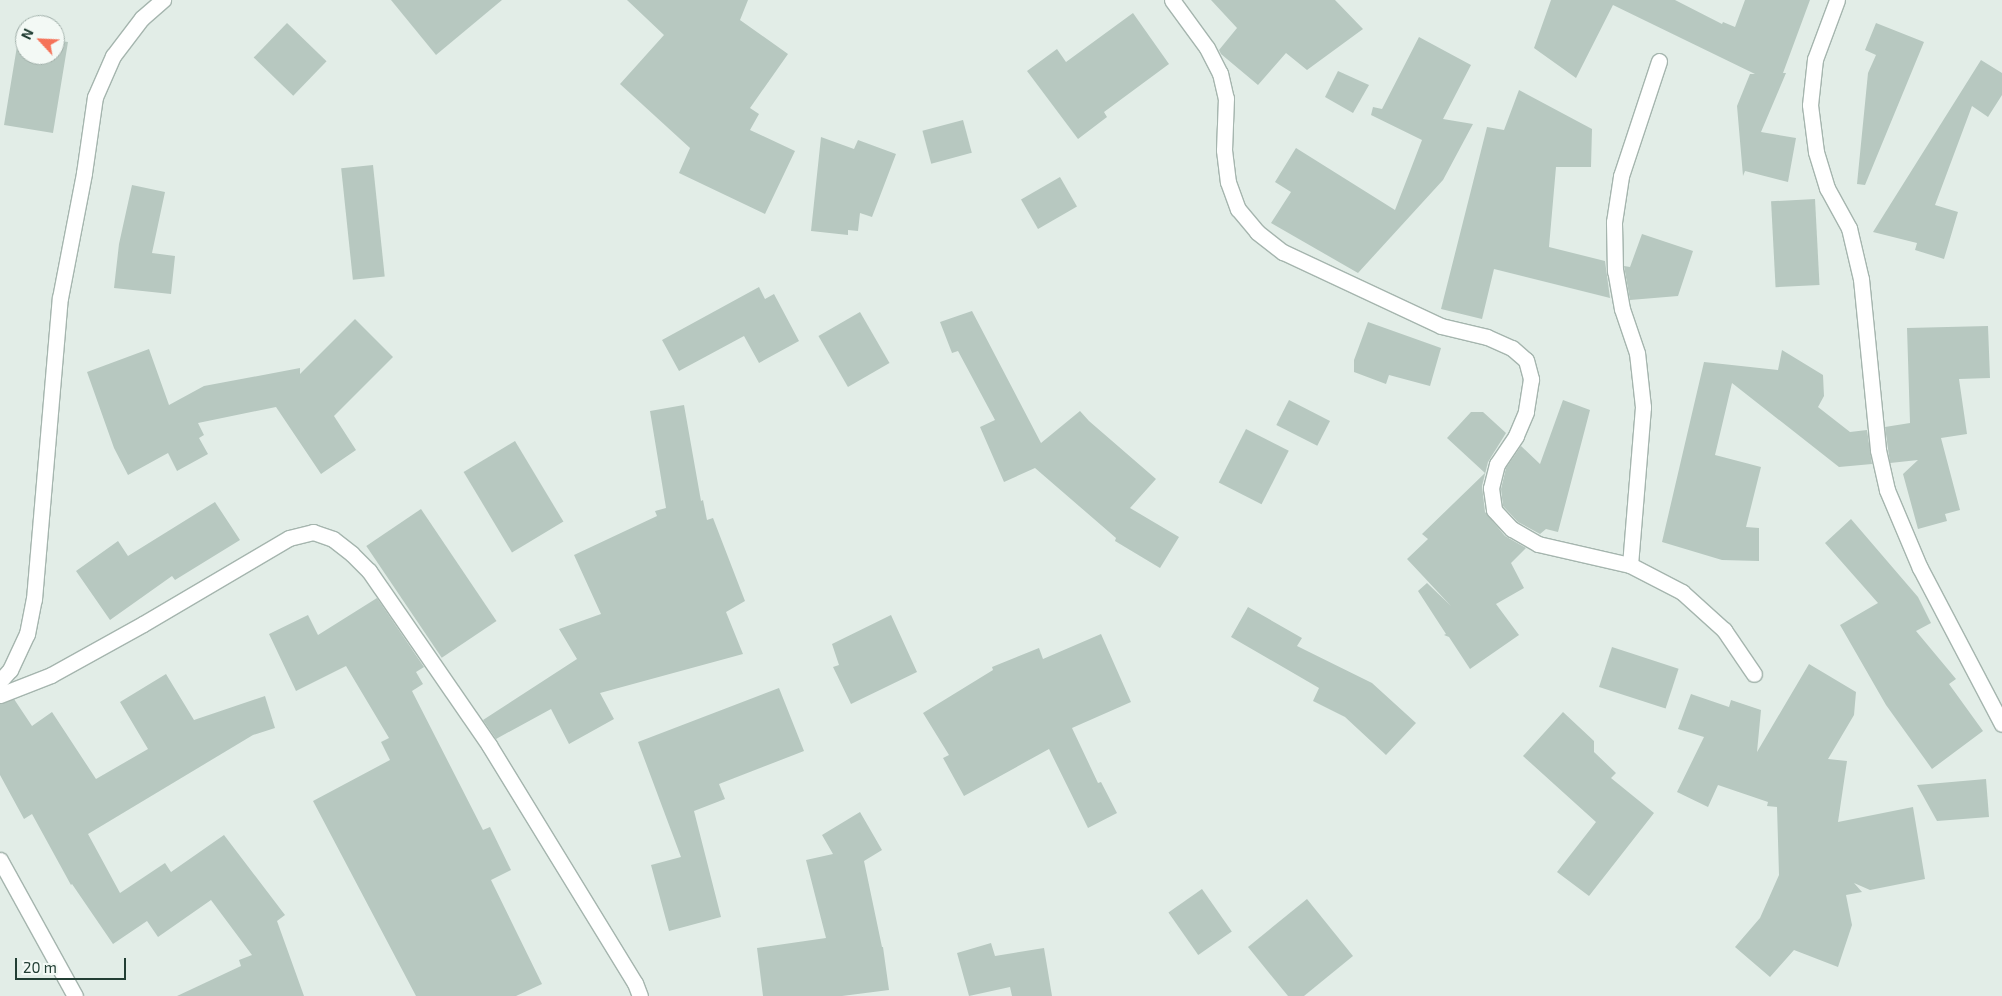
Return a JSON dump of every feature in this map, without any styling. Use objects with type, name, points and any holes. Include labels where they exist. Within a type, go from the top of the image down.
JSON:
[{"type":"street","points":[[0,681],[10,670],[27,634],[34,599],[60,298],[84,173],[95,97],[113,56],[142,18],[163,0]]},
{"type":"street","points":[[1172,0],[1207,48],[1220,73],[1226,98],[1224,150],[1228,182],[1238,209],[1257,232],[1283,252],[1441,326],[1487,337],[1512,348],[1526,360],[1531,379],[1526,412],[1516,436],[1497,464],[1491,488],[1494,510],[1512,530],[1538,544],[1630,566],[1682,592],[1724,630],[1754,674]]},
{"type":"street","points":[[1837,0],[1815,59],[1810,105],[1816,152],[1827,188],[1849,228],[1861,279],[1878,450],[1887,490],[1920,568],[2002,724]]},
{"type":"street","points":[[1630,566],[1642,407],[1637,352],[1622,309],[1615,271],[1614,222],[1621,176],[1659,61]]},
{"type":"street","points":[[0,695],[59,670],[143,624],[289,538],[313,532],[333,540],[352,554],[369,571],[489,745],[635,983],[640,996]]},
{"type":"street","points":[[0,860],[75,996]]},
{"type":"building","points":[[391,0],[502,0],[436,55]]},
{"type":"building","points":[[627,0],[748,0],[740,20],[788,54],[750,108],[759,114],[750,130],[795,151],[765,214],[679,173],[690,148],[620,84],[664,35]]},
{"type":"building","points":[[1211,0],[1335,0],[1363,29],[1307,70],[1286,53],[1258,85],[1221,54],[1219,50],[1237,28]]},
{"type":"building","points":[[1551,0],[1675,0],[1722,24],[1723,22],[1735,27],[1745,0],[1810,0],[1783,73],[1786,73],[1761,132],[1796,138],[1788,182],[1745,171],[1743,176],[1737,106],[1750,74],[1755,74],[1613,5],[1576,78],[1534,48]]},
{"type":"building","points":[[1133,13],[1169,64],[1104,112],[1107,117],[1078,139],[1027,71],[1057,49],[1066,62]]},
{"type":"building","points":[[287,23],[327,61],[293,96],[254,58]]},
{"type":"building","points":[[1876,23],[1924,42],[1865,185],[1857,184],[1868,73],[1876,55],[1865,50]]},
{"type":"building","points":[[1419,37],[1471,65],[1443,119],[1473,124],[1443,180],[1358,273],[1271,223],[1291,192],[1275,182],[1296,148],[1395,210],[1422,140],[1371,115],[1373,107],[1382,109]]},
{"type":"building","points":[[65,42],[68,42],[65,60]]},
{"type":"building","points":[[15,58],[15,65],[64,65],[53,133],[4,125]]},
{"type":"building","points":[[1981,60],[2002,73],[2002,95],[1988,117],[1972,106],[1935,205],[1958,212],[1944,259],[1915,250],[1917,243],[1873,232]]},
{"type":"building","points":[[1338,71],[1369,85],[1353,113],[1325,97]]},
{"type":"building","points":[[1519,90],[1592,129],[1591,167],[1556,167],[1549,247],[1605,261],[1610,298],[1494,269],[1482,319],[1441,309],[1487,127],[1504,130]]},
{"type":"building","points":[[963,120],[972,153],[931,164],[922,131]]},
{"type":"building","points":[[821,137],[854,149],[858,140],[896,154],[872,217],[860,213],[858,231],[848,230],[848,235],[811,231]]},
{"type":"building","points":[[373,165],[385,276],[353,280],[341,168]]},
{"type":"building","points":[[1060,177],[1077,206],[1038,229],[1021,200]]},
{"type":"building","points":[[132,185],[165,192],[152,253],[175,256],[171,294],[114,288],[119,244]]},
{"type":"building","points":[[1815,199],[1820,285],[1776,287],[1771,201]]},
{"type":"building","points":[[1642,234],[1693,251],[1678,296],[1630,300],[1624,266],[1630,267]]},
{"type":"building","points":[[759,287],[765,299],[774,294],[799,341],[759,363],[744,336],[679,371],[662,340]]},
{"type":"building","points":[[972,311],[1041,443],[1080,411],[1156,479],[1130,508],[1179,537],[1160,568],[1115,541],[1116,538],[1035,468],[1004,482],[980,427],[995,420],[958,351],[952,353],[940,322]]},
{"type":"building","points":[[860,312],[890,363],[848,387],[818,336]]},
{"type":"building","points":[[355,319],[393,357],[334,416],[356,450],[321,474],[276,407],[198,423],[204,435],[199,438],[208,454],[177,471],[168,453],[128,475],[114,448],[87,372],[149,349],[169,405],[204,386],[300,368],[300,374]]},
{"type":"building","points":[[1368,322],[1441,348],[1430,386],[1389,375],[1386,384],[1354,372],[1354,360]]},
{"type":"building","points":[[1988,326],[1990,378],[1959,379],[1967,434],[1941,438],[1960,510],[1945,514],[1947,521],[1918,529],[1903,474],[1918,460],[1890,463],[1885,427],[1910,423],[1907,328]]},
{"type":"building","points":[[1782,350],[1823,375],[1824,396],[1818,407],[1850,432],[1867,430],[1872,464],[1839,467],[1732,383],[1715,455],[1761,467],[1746,527],[1759,528],[1759,561],[1722,560],[1662,542],[1704,362],[1778,370]]},
{"type":"building","points":[[1289,400],[1330,421],[1317,446],[1276,425]]},
{"type":"building","points":[[1563,400],[1590,410],[1558,532],[1546,529],[1540,534],[1518,522],[1503,506],[1501,489],[1506,468],[1521,446],[1540,464]]},
{"type":"building","points":[[684,405],[701,501],[703,500],[707,520],[713,518],[745,601],[726,612],[743,654],[600,693],[614,719],[569,744],[551,709],[496,739],[483,720],[577,659],[559,629],[601,614],[574,555],[657,516],[655,511],[666,508],[650,411]]},
{"type":"building","points":[[1471,412],[1483,412],[1506,433],[1488,462],[1482,486],[1485,512],[1505,536],[1526,548],[1511,563],[1524,588],[1496,604],[1519,635],[1470,669],[1449,637],[1444,635],[1446,634],[1418,591],[1427,583],[1451,606],[1407,559],[1428,539],[1422,534],[1485,473],[1447,438]]},
{"type":"building","points":[[1246,429],[1289,451],[1262,504],[1219,482]]},
{"type":"building","points":[[515,441],[563,522],[512,552],[464,472]]},
{"type":"building","points":[[215,502],[240,540],[175,580],[172,576],[110,620],[76,571],[118,541],[128,556]]},
{"type":"building","points":[[421,509],[496,621],[442,658],[366,546]]},
{"type":"building","points":[[1851,519],[1918,597],[1931,623],[1916,631],[1956,679],[1949,684],[1983,731],[1932,769],[1886,705],[1840,625],[1878,603],[1825,543]]},
{"type":"building","points":[[377,598],[424,667],[416,672],[423,684],[412,691],[483,830],[490,827],[511,870],[491,880],[542,984],[516,996],[416,996],[313,801],[390,760],[381,742],[389,738],[346,666],[296,691],[269,634],[308,615],[318,635]]},
{"type":"building","points":[[1248,607],[1302,638],[1297,646],[1372,683],[1416,723],[1386,755],[1345,717],[1313,701],[1319,688],[1231,637]]},
{"type":"building","points":[[891,615],[917,672],[851,704],[833,667],[839,665],[832,644]]},
{"type":"building","points":[[1101,634],[1131,702],[1072,728],[1098,783],[1101,782],[1117,813],[1088,828],[1049,749],[964,796],[943,758],[949,755],[923,713],[993,670],[992,667],[1039,648],[1043,659]]},
{"type":"building","points":[[1612,647],[1679,669],[1666,709],[1599,687]]},
{"type":"building","points":[[1809,664],[1856,692],[1854,715],[1828,759],[1847,761],[1838,822],[1913,807],[1925,879],[1870,890],[1854,883],[1862,892],[1846,895],[1852,925],[1838,967],[1794,950],[1770,977],[1735,947],[1760,918],[1779,875],[1777,807],[1767,806],[1768,802],[1718,785],[1708,807],[1677,792],[1704,737],[1678,729],[1691,694],[1729,707],[1731,700],[1761,710],[1757,752]]},
{"type":"building","points":[[166,674],[194,720],[265,696],[275,728],[253,735],[88,834],[120,893],[165,863],[171,872],[224,835],[285,915],[277,921],[304,996],[177,996],[241,966],[239,960],[252,955],[211,900],[158,937],[147,921],[113,944],[71,885],[32,814],[24,819],[0,775],[0,704],[14,699],[32,726],[52,712],[96,779],[148,749],[120,702]]},
{"type":"building","points":[[779,688],[804,751],[719,784],[725,799],[694,811],[721,917],[669,931],[651,865],[681,857],[638,742]]},
{"type":"building","points":[[1563,712],[1594,741],[1594,752],[1616,773],[1611,778],[1654,813],[1589,896],[1557,872],[1596,822],[1523,756]]},
{"type":"building","points":[[1986,779],[1989,817],[1937,821],[1917,785]]},
{"type":"building","points":[[860,812],[882,850],[864,861],[883,947],[889,990],[842,996],[763,996],[757,948],[826,938],[806,860],[833,854],[822,835]]},
{"type":"building","points":[[1202,889],[1232,932],[1198,955],[1168,913]]},
{"type":"building","points":[[1307,899],[1353,956],[1304,996],[1288,996],[1248,947]]},
{"type":"building","points":[[991,943],[995,956],[1044,948],[1052,996],[1012,996],[1010,987],[969,996],[957,953]]}]
